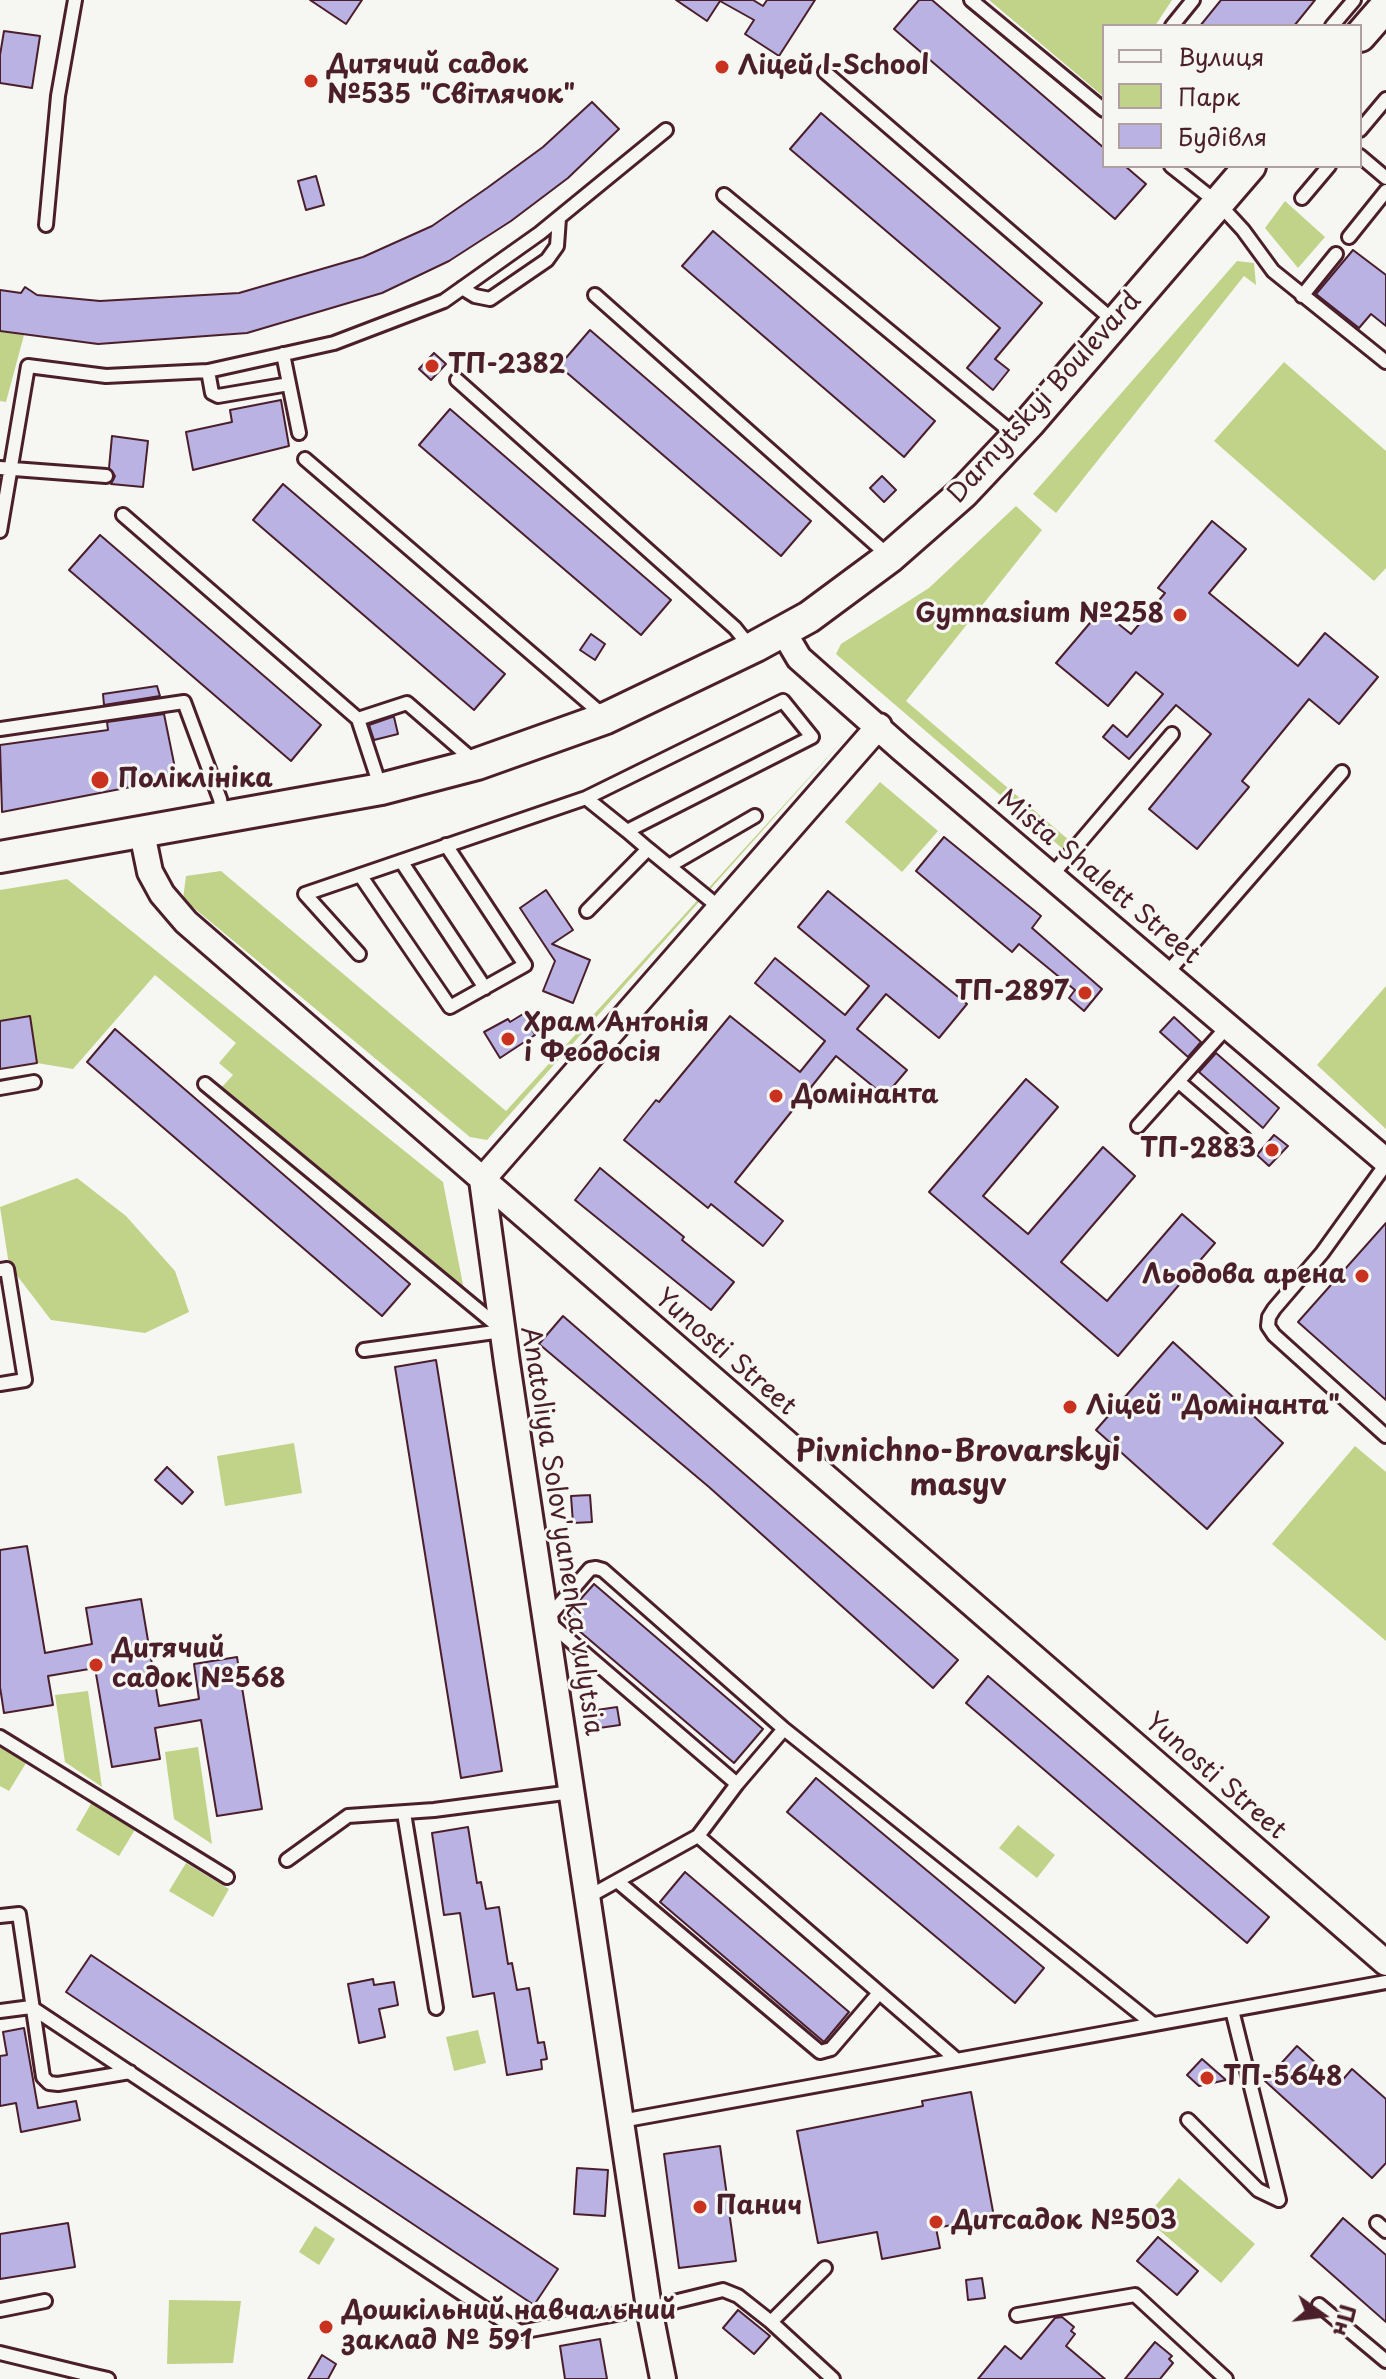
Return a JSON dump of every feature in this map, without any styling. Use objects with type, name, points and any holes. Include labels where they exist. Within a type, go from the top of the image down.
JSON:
[{"type":"street","points":[[1362,33],[1377,8]]},
{"type":"street","name":"Darnytskyi Boulevard","points":[[0,857],[381,789],[477,764],[606,718],[809,617],[890,557],[963,493],[1248,168]]},
{"type":"street","name":"Mista Shalett Street","points":[[783,631],[799,658],[902,749],[1386,1163]]},
{"type":"street","points":[[142,833],[150,872],[162,894],[186,922],[482,1180],[879,726]]},
{"type":"street","name":"Anatoliya Solov'yanenka vulytsia","points":[[482,1180],[649,2308],[663,2379]]},
{"type":"street","name":"Yunosti Street","points":[[482,1180],[1386,1963]]},
{"type":"lane","points":[[46,225],[58,96],[75,0]]},
{"type":"lane","points":[[971,0],[1102,108]]},
{"type":"lane","points":[[1174,24],[1193,0]]},
{"type":"lane","points":[[1337,24],[1377,8]]},
{"type":"lane","points":[[825,72],[1115,322]]},
{"type":"lane","points":[[1362,128],[1386,99]]},
{"type":"lane","points":[[0,531],[5,469],[28,366],[106,376],[208,371],[334,343],[444,301],[559,218],[666,130]]},
{"type":"lane","points":[[1362,158],[1386,178]]},
{"type":"lane","points":[[1174,168],[1219,204],[1273,271],[1386,362]]},
{"type":"lane","points":[[1302,198],[1327,168]]},
{"type":"lane","points":[[724,195],[1016,436]]},
{"type":"lane","points":[[1349,237],[1384,199]]},
{"type":"lane","points":[[462,288],[475,296],[490,299],[547,260],[557,246],[559,218]]},
{"type":"lane","points":[[1302,296],[1336,254]]},
{"type":"lane","points":[[595,295],[890,557]]},
{"type":"lane","points":[[283,354],[299,433]]},
{"type":"lane","points":[[208,371],[212,393],[218,396],[289,384]]},
{"type":"lane","points":[[457,380],[735,628],[751,648]]},
{"type":"lane","points":[[305,459],[606,718]]},
{"type":"lane","points":[[5,469],[106,476]]},
{"type":"lane","points":[[123,515],[358,719],[381,789]]},
{"type":"lane","points":[[359,954],[305,894],[586,798],[783,701],[812,737],[627,831]]},
{"type":"lane","points":[[0,729],[184,702],[220,799],[223,817]]},
{"type":"lane","points":[[358,719],[407,703],[477,764]]},
{"type":"lane","points":[[1052,875],[1172,734]]},
{"type":"lane","points":[[1167,973],[1342,772]]},
{"type":"lane","points":[[586,798],[720,908]]},
{"type":"lane","points":[[669,866],[755,816]]},
{"type":"lane","points":[[360,875],[450,1007],[525,965],[446,845]]},
{"type":"lane","points":[[587,911],[648,849]]},
{"type":"lane","points":[[401,861],[485,988]]},
{"type":"lane","points":[[1138,1126],[1228,1026]]},
{"type":"lane","points":[[0,1088],[34,1082]]},
{"type":"lane","points":[[1179,1082],[1244,1138]]},
{"type":"lane","points":[[205,1084],[502,1331]]},
{"type":"lane","points":[[1386,1163],[1322,1253],[1274,1309],[1268,1326],[1274,1335],[1386,1436]]},
{"type":"lane","points":[[0,1270],[7,1269],[25,1380],[0,1384]]},
{"type":"lane","points":[[364,1350],[502,1331]]},
{"type":"lane","points":[[737,1784],[546,1620],[584,1574],[596,1568],[603,1570],[784,1729],[1153,2024]]},
{"type":"lane","points":[[588,1897],[698,1836],[784,1729]]},
{"type":"lane","points":[[0,1737],[227,1877]]},
{"type":"lane","points":[[287,1860],[348,1816],[404,1813],[572,1792]]},
{"type":"lane","points":[[404,1813],[436,2008]]},
{"type":"lane","points":[[698,1836],[957,2060]]},
{"type":"lane","points":[[617,1881],[820,2052],[831,2049],[879,1993]]},
{"type":"lane","points":[[0,1916],[19,1914],[43,2077],[49,2083],[58,2084],[130,2072]]},
{"type":"lane","points":[[621,2121],[1386,1982]]},
{"type":"lane","points":[[0,2011],[31,2007],[520,2332],[649,2308],[723,2290],[738,2296],[771,2322],[833,2379]]},
{"type":"lane","points":[[1188,2120],[1258,2190],[1279,2200],[1232,2010]]},
{"type":"lane","points":[[771,2322],[825,2268]]},
{"type":"lane","points":[[1017,2315],[1135,2295],[1226,2379]]},
{"type":"lane","points":[[0,2310],[45,2301]]},
{"type":"lane","points":[[1319,2305],[1386,2361]]},
{"type":"lane","points":[[0,2353],[108,2379]]},
{"type":"green space","points":[[989,0],[1172,0],[1156,24],[1102,24],[1102,95]]},
{"type":"green space","points":[[1285,201],[1325,237],[1298,268],[1265,228]]},
{"type":"green space","points":[[1237,261],[1254,263],[1256,285],[1244,276],[1056,513],[1033,494]]},
{"type":"green space","points":[[0,331],[24,335],[6,402],[0,401]]},
{"type":"green space","points":[[1284,362],[1386,451],[1386,568],[1374,581],[1214,441]]},
{"type":"green space","points":[[1016,506],[1042,530],[906,701],[1070,841],[1063,849],[836,654],[841,644],[929,588]]},
{"type":"green space","points":[[843,740],[487,1140],[470,1137],[183,899],[186,876],[221,871],[506,1111]]},
{"type":"green space","points":[[880,782],[938,831],[902,872],[845,822]]},
{"type":"green space","points":[[67,879],[443,1182],[464,1290],[222,1087],[233,1075],[219,1063],[236,1043],[155,975],[73,1069],[37,1063],[29,1017],[0,1021],[0,890]]},
{"type":"green space","points":[[1386,986],[1386,1129],[1317,1065]]},
{"type":"green space","points":[[77,1178],[126,1216],[175,1271],[189,1312],[145,1333],[51,1320],[9,1265],[0,1207]]},
{"type":"green space","points":[[294,1443],[302,1493],[225,1506],[217,1456]]},
{"type":"green space","points":[[1355,1446],[1386,1472],[1386,1641],[1272,1544]]},
{"type":"green space","points":[[88,1691],[102,1787],[65,1762],[55,1695]]},
{"type":"green space","points":[[0,1747],[26,1763],[9,1791],[0,1786]]},
{"type":"green space","points":[[198,1747],[212,1844],[174,1819],[165,1752]]},
{"type":"green space","points":[[92,1802],[136,1828],[119,1856],[76,1830]]},
{"type":"green space","points":[[1018,1825],[1055,1855],[1037,1878],[999,1848]]},
{"type":"green space","points":[[186,1863],[229,1889],[213,1917],[169,1891]]},
{"type":"green space","points":[[478,2030],[486,2063],[454,2071],[446,2037]]},
{"type":"green space","points":[[1179,2178],[1255,2244],[1221,2283],[1145,2218]]},
{"type":"green space","points":[[315,2226],[335,2239],[319,2265],[299,2252]]},
{"type":"green space","points":[[169,2300],[241,2301],[233,2363],[167,2364]]},
{"type":"building","points":[[310,0],[362,0],[346,24]]},
{"type":"building","points":[[676,0],[753,0],[763,6],[767,0],[815,0],[779,56],[745,34],[754,20],[720,1],[707,21]]},
{"type":"building","points":[[919,0],[932,0],[1102,146],[1102,168],[1127,168],[1146,184],[1115,219],[894,29]]},
{"type":"building","points":[[1221,0],[1315,0],[1296,24],[1202,24]]},
{"type":"building","points":[[4,31],[40,36],[32,88],[0,83]]},
{"type":"building","points":[[592,102],[619,129],[568,178],[511,221],[449,261],[382,293],[247,333],[98,344],[0,331],[0,290],[21,293],[25,287],[37,295],[100,301],[239,293],[363,257],[432,226],[543,147]]},
{"type":"building","points":[[821,113],[1042,303],[995,359],[1009,370],[993,390],[967,368],[1000,328],[790,149]]},
{"type":"building","points":[[316,176],[324,205],[306,210],[298,181]]},
{"type":"building","points":[[713,231],[935,421],[904,457],[682,266]]},
{"type":"building","points":[[1353,250],[1386,275],[1386,326],[1371,314],[1359,328],[1316,294]]},
{"type":"building","points":[[590,330],[811,521],[781,556],[559,366]]},
{"type":"building","name":"ТП-2382","points":[[434,353],[446,364],[431,380],[419,369]]},
{"type":"building","points":[[281,400],[289,446],[193,470],[186,432],[232,422],[230,410]]},
{"type":"building","points":[[450,409],[671,600],[641,635],[419,445]]},
{"type":"building","points":[[112,436],[148,441],[143,487],[111,484],[115,476],[109,468]]},
{"type":"building","points":[[882,476],[896,490],[884,502],[870,488]]},
{"type":"building","points":[[283,484],[505,674],[474,710],[253,520]]},
{"type":"building","points":[[1212,521],[1246,549],[1209,593],[1298,666],[1325,633],[1378,677],[1339,724],[1309,699],[1242,781],[1249,787],[1197,849],[1149,809],[1211,734],[1176,705],[1129,759],[1103,737],[1113,725],[1127,737],[1163,694],[1136,672],[1108,706],[1056,663],[1101,610],[1131,634],[1165,593],[1158,588]]},
{"type":"building","points":[[100,535],[321,725],[291,761],[69,570]]},
{"type":"building","points":[[591,634],[605,644],[595,660],[580,650]]},
{"type":"building","points":[[157,686],[160,696],[104,705],[103,694]]},
{"type":"building","points":[[164,714],[177,778],[2,812],[0,745],[108,730],[107,722]]},
{"type":"building","points":[[392,717],[398,734],[374,740],[369,725]]},
{"type":"building","points":[[944,837],[1041,916],[1032,928],[1102,989],[1084,1011],[1069,998],[1075,990],[1019,944],[1012,952],[916,871]]},
{"type":"building","points":[[546,890],[573,930],[552,944],[590,960],[573,1003],[543,991],[555,961],[520,908]]},
{"type":"building","points":[[828,891],[967,1004],[939,1038],[886,994],[857,1029],[907,1070],[885,1096],[836,1056],[735,1182],[783,1221],[763,1246],[711,1204],[708,1208],[624,1140],[730,1016],[800,1072],[825,1041],[755,983],[775,958],[845,1015],[869,986],[798,927]]},
{"type":"building","name":"Храм Антонія і Феодосія","points":[[523,1014],[535,1035],[500,1058],[484,1032]]},
{"type":"building","points":[[30,1016],[37,1063],[0,1069],[0,1021]]},
{"type":"building","points":[[1174,1017],[1201,1042],[1188,1057],[1160,1032]]},
{"type":"building","points":[[115,1029],[410,1284],[382,1316],[87,1062]]},
{"type":"building","points":[[1216,1053],[1279,1108],[1263,1128],[1199,1072]]},
{"type":"building","points":[[1026,1079],[1058,1107],[983,1196],[1028,1234],[1103,1147],[1135,1176],[1061,1262],[1107,1301],[1182,1214],[1215,1243],[1118,1356],[929,1192]]},
{"type":"building","name":"ТП-2883","points":[[1274,1135],[1288,1146],[1269,1166],[1257,1155]]},
{"type":"building","points":[[600,1168],[734,1282],[711,1310],[575,1200]]},
{"type":"building","name":"Льодова арена","points":[[1386,1223],[1386,1400],[1298,1322]]},
{"type":"building","points":[[563,1316],[958,1660],[933,1688],[709,1487],[539,1344]]},
{"type":"building","points":[[1173,1342],[1283,1443],[1207,1529],[1096,1430]]},
{"type":"building","points":[[436,1360],[502,1771],[461,1778],[395,1367]]},
{"type":"building","points":[[167,1467],[193,1492],[182,1504],[155,1480]]},
{"type":"building","points":[[590,1495],[592,1522],[573,1523],[571,1496]]},
{"type":"building","points":[[27,1546],[45,1653],[92,1644],[86,1608],[141,1599],[159,1706],[199,1699],[194,1664],[237,1657],[262,1809],[217,1816],[201,1720],[155,1728],[160,1759],[112,1767],[95,1668],[48,1676],[53,1705],[4,1713],[0,1687],[0,1550]]},
{"type":"building","points":[[594,1584],[763,1729],[734,1763],[564,1618]]},
{"type":"building","points":[[988,1676],[1269,1917],[1247,1943],[966,1703]]},
{"type":"building","points":[[617,1707],[620,1725],[592,1729],[590,1711]]},
{"type":"building","points":[[816,1778],[1044,1968],[1015,2003],[787,1812]]},
{"type":"building","points":[[468,1827],[477,1883],[481,1882],[486,1909],[499,1907],[508,1964],[512,1963],[517,1990],[529,1988],[538,2043],[544,2042],[547,2059],[541,2060],[542,2069],[507,2075],[494,1993],[473,1997],[460,1913],[444,1915],[432,1833]]},
{"type":"building","points":[[685,1872],[849,2012],[824,2042],[660,1902]]},
{"type":"building","points":[[91,1955],[558,2269],[534,2305],[66,1992]]},
{"type":"building","points":[[373,1979],[374,1985],[394,1982],[398,2005],[379,2009],[385,2037],[359,2043],[348,1984]]},
{"type":"building","points":[[24,2028],[38,2108],[76,2101],[80,2120],[21,2132],[16,2103],[0,2106],[0,2056],[7,2055],[3,2032]]},
{"type":"building","points":[[1297,2046],[1339,2084],[1352,2069],[1386,2099],[1386,2163],[1372,2178],[1265,2081]]},
{"type":"building","name":"ТП-5648","points":[[1202,2059],[1226,2080],[1199,2086],[1187,2075]]},
{"type":"building","points":[[971,2092],[994,2217],[936,2228],[940,2248],[882,2259],[877,2232],[818,2243],[797,2131],[923,2106],[922,2101]]},
{"type":"building","name":"Панич","points":[[720,2146],[736,2261],[679,2268],[664,2154]]},
{"type":"building","points":[[577,2168],[608,2170],[605,2216],[574,2214]]},
{"type":"building","points":[[1343,2218],[1386,2255],[1386,2322],[1311,2256]]},
{"type":"building","points":[[68,2223],[75,2267],[0,2279],[0,2234]]},
{"type":"building","points":[[1158,2237],[1198,2271],[1177,2295],[1137,2261]]},
{"type":"building","points":[[982,2278],[985,2298],[968,2300],[966,2280]]},
{"type":"building","points":[[738,2310],[770,2336],[754,2354],[723,2328]]},
{"type":"building","points":[[1062,2317],[1074,2327],[1071,2331],[1075,2334],[1066,2346],[1105,2379],[978,2379],[1005,2346],[1021,2359],[1055,2318]]},
{"type":"building","points":[[600,2339],[607,2379],[565,2379],[560,2346]]},
{"type":"building","points":[[1155,2342],[1172,2356],[1169,2359],[1173,2363],[1160,2379],[1125,2379]]},
{"type":"building","points":[[322,2355],[336,2364],[328,2379],[308,2379]]},
{"type":"place","name":"Ліцей I-School","points":[[722,67]]},
{"type":"place","name":"Дитячий садок №535 \"Світлячок\"","points":[[311,81]]},
{"type":"place","name":"ТП-2382","points":[[432,366]]},
{"type":"place","name":"Gymnasium №258","points":[[1180,615]]},
{"type":"place","name":"Поліклініка","points":[[100,780]]},
{"type":"place","name":"ТП-2897","points":[[1085,993]]},
{"type":"place","name":"Храм Антонія і Феодосія","points":[[508,1039]]},
{"type":"place","name":"Домінанта","points":[[776,1096]]},
{"type":"place","name":"ТП-2883","points":[[1272,1150]]},
{"type":"place","name":"Льодова арена","points":[[1362,1276]]},
{"type":"place","name":"Ліцей \"Домінанта\"","points":[[1070,1407]]},
{"type":"place","name":"Дитячий садок №568","points":[[96,1665]]},
{"type":"place","name":"ТП-5648","points":[[1207,2078]]},
{"type":"place","name":"Панич","points":[[700,2207]]},
{"type":"place","name":"Дитсадок №503","points":[[936,2222]]},
{"type":"place","name":"Дошкільний навчальний заклад № 591","points":[[326,2327]]},
{"type":"district","name":"Pivnichno-Brovarskyi masyv","points":[[958,1470]]}]
